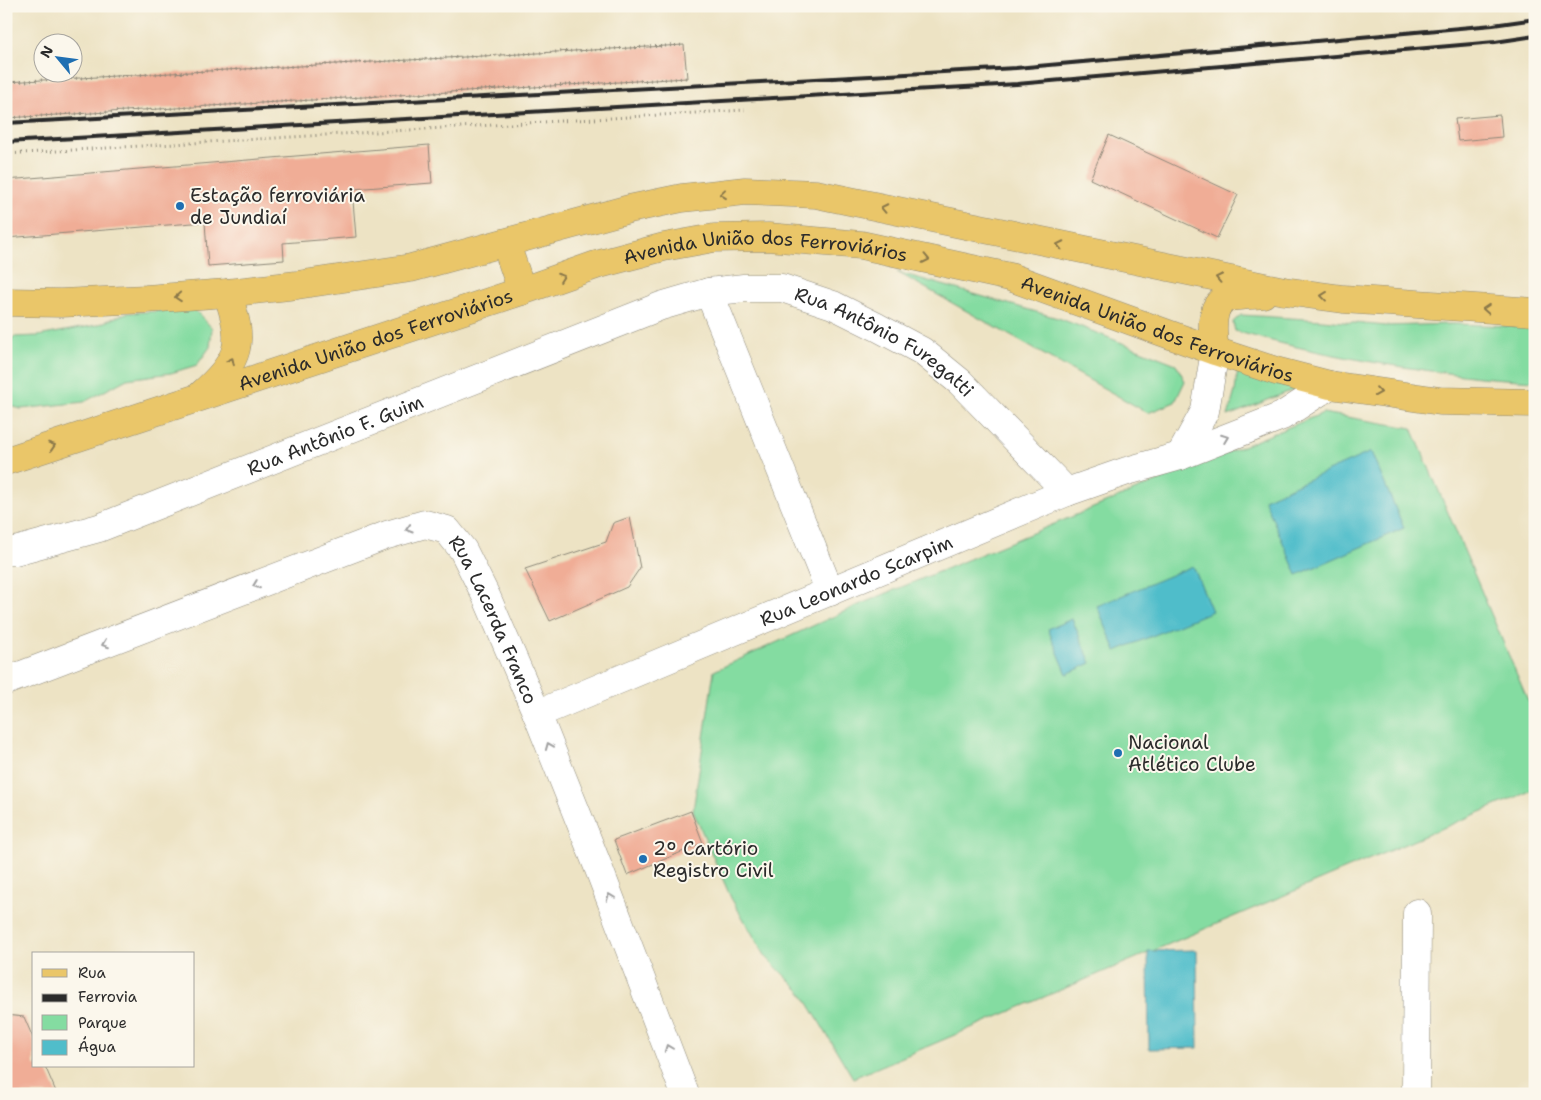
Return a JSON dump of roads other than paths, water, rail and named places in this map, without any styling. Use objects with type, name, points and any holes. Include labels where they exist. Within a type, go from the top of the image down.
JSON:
[{"type":"main road","points":[[6,302],[61,304],[227,293],[411,268],[506,244],[629,209],[682,198],[746,191],[816,194],[1284,291],[1343,299],[1535,312]]},
{"type":"main road","name":"Avenida União dos Ferroviários","points":[[6,462],[522,292],[596,265],[664,247],[714,238],[768,237],[861,245],[1010,277],[1216,351],[1276,371],[1330,385],[1440,401],[1535,403]]},
{"type":"main road","points":[[506,244],[522,292]]},
{"type":"main road","points":[[1216,351],[1213,336],[1213,319],[1217,307],[1226,298],[1284,291]]},
{"type":"main road","points":[[199,397],[227,370],[238,343],[236,320],[227,293]]},
{"type":"street","name":"Rua Antônio Furegatti","points":[[660,306],[709,292],[744,288],[782,288],[833,305],[914,347],[960,382],[1067,492]]},
{"type":"street","points":[[709,292],[830,592]]},
{"type":"street","name":"Rua Antônio F. Guim","points":[[6,551],[15,551],[99,528],[660,306]]},
{"type":"street","points":[[1180,456],[1205,411],[1216,351]]},
{"type":"street","name":"Rua Leonardo Scarpim","points":[[537,714],[1067,492],[1127,471],[1180,456],[1282,416],[1330,385]]},
{"type":"street","name":"Rua Lacerda Franco","points":[[6,681],[387,535],[425,524],[447,530],[463,550],[487,598],[537,714],[686,1094]]},
{"type":"street","points":[[1416,1094],[1417,913]]},
{"type":"water","points":[[1371,452],[1404,528],[1297,575],[1264,499]]},
{"type":"water","points":[[1193,566],[1212,611],[1116,651],[1097,606]]},
{"type":"water","points":[[1072,619],[1091,663],[1067,674],[1048,629]]},
{"type":"water","points":[[1197,950],[1198,1048],[1149,1049],[1148,951]]},
{"type":"railway","points":[[6,123],[1016,68],[1493,25],[1535,19]]},
{"type":"railway","points":[[6,142],[1017,84],[1495,42],[1535,36]]},
{"type":"place","name":"Estação ferroviária de Jundiaí","points":[[180,206]]},
{"type":"place","name":"Nacional Atlético Clube","points":[[1118,753]]},
{"type":"place","name":"2º Cartório Registro Civil","points":[[643,859]]}]
